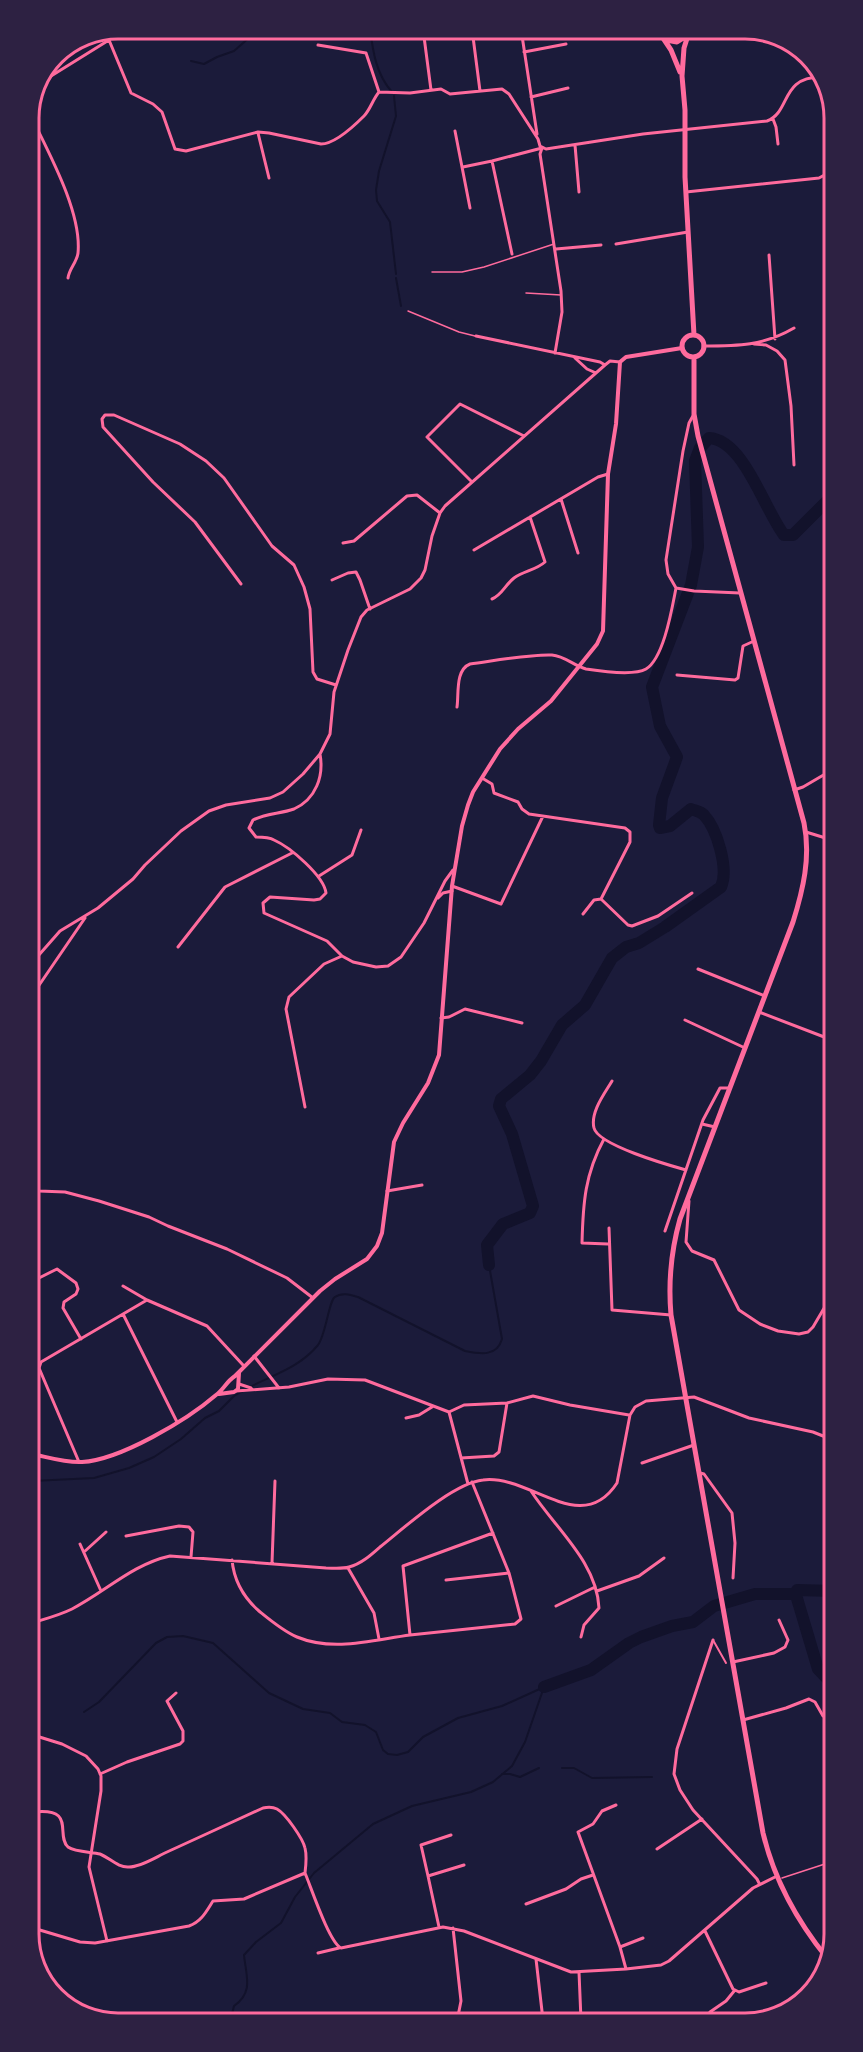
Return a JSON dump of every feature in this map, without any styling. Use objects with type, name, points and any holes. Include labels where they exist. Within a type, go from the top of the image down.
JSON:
[{"type":"main road","points":[[663,39],[674,42],[681,39]]},
{"type":"main road","points":[[663,39],[677,62],[682,76]]},
{"type":"main road","points":[[688,39],[682,76],[694,335]]},
{"type":"main road","points":[[694,335],[702,339],[703,346],[702,352],[694,357],[687,355],[682,348],[685,338],[694,335]]},
{"type":"main road","points":[[694,357],[694,414],[698,436],[806,832],[806,866],[798,906],[678,1227],[670,1260],[671,1315],[721,1593],[729,1662],[743,1720],[763,1833],[777,1878],[800,1922],[822,1951]]},
{"type":"street","points":[[424,39],[431,90]]},
{"type":"street","points":[[473,39],[480,91]]},
{"type":"street","points":[[522,39],[538,139]]},
{"type":"street","points":[[51,76],[109,40],[131,93],[153,104],[162,112],[175,149],[186,151],[258,132],[329,144],[366,115],[379,92]]},
{"type":"street","points":[[524,52],[566,44]]},
{"type":"street","points":[[318,45],[366,53],[379,92]]},
{"type":"street","points":[[463,166],[542,148],[773,119],[792,88],[799,81],[813,77]]},
{"type":"street","points":[[379,92],[410,93],[441,89],[450,94],[502,88],[509,94],[542,148],[540,154],[556,249],[561,296],[562,312],[555,353]]},
{"type":"street","points":[[531,97],[568,88]]},
{"type":"street","points":[[773,119],[778,144]]},
{"type":"street","points":[[456,131],[470,208]]},
{"type":"street","points":[[258,132],[269,178]]},
{"type":"street","points":[[39,134],[73,209],[78,226],[78,254],[69,278]]},
{"type":"street","points":[[575,145],[579,192]]},
{"type":"street","points":[[492,161],[512,254]]},
{"type":"street","points":[[686,192],[819,178],[824,175]]},
{"type":"street","points":[[616,244],[688,232]]},
{"type":"street","points":[[556,249],[601,245]]},
{"type":"street","points":[[769,255],[776,326],[775,339]]},
{"type":"street","points":[[754,344],[775,339],[794,328]]},
{"type":"street","points":[[476,336],[600,362],[605,365]]},
{"type":"street","points":[[703,346],[766,345],[777,351],[785,360],[791,406],[794,465]]},
{"type":"street","points":[[39,955],[60,931],[86,916],[133,879],[181,831],[209,811],[226,805],[264,800],[283,792],[293,784],[320,754],[330,734],[336,685],[363,614],[410,589],[421,578],[440,513],[445,506],[610,361],[620,362],[626,357],[682,348]]},
{"type":"street","points":[[574,357],[587,369],[596,373]]},
{"type":"street","points":[[39,1455],[79,1462],[95,1460],[115,1454],[159,1434],[218,1394],[243,1365],[313,1298],[335,1279],[367,1259],[377,1246],[382,1233],[394,1142],[435,1068],[439,1054],[452,889],[465,814],[473,792],[500,749],[518,729],[543,709],[597,644],[603,631],[608,474],[616,424],[620,362]]},
{"type":"street","points":[[587,369],[590,378]]},
{"type":"street","points":[[472,482],[427,437],[459,404],[462,403],[524,436]]},
{"type":"street","points":[[457,707],[460,673],[465,665],[551,655],[565,658],[579,667],[610,672],[638,671],[647,668],[653,662],[659,649],[676,588],[668,574],[666,560],[683,451],[689,423],[694,414]]},
{"type":"street","points":[[241,584],[195,522],[153,482],[103,427],[102,419],[105,415],[114,415],[180,444],[206,461],[224,478],[266,539],[294,565],[304,587],[310,609],[313,672],[322,681],[336,685]]},
{"type":"street","points":[[474,550],[598,477],[608,474]]},
{"type":"street","points":[[344,543],[354,541],[407,496],[417,495],[440,513]]},
{"type":"street","points":[[561,499],[578,553]]},
{"type":"street","points":[[492,600],[499,596],[514,578],[545,562],[530,518]]},
{"type":"street","points":[[332,580],[356,572],[370,609]]},
{"type":"street","points":[[676,588],[740,593]]},
{"type":"street","points":[[677,675],[735,680],[738,678],[743,646],[754,641]]},
{"type":"street","points":[[320,754],[323,767],[319,782],[303,803],[294,808],[257,818],[250,823],[249,828],[256,837],[272,838],[292,853],[319,876],[324,882],[326,893],[320,899],[270,897],[265,900],[262,908],[264,913],[327,940],[342,956],[354,962],[376,967],[388,966],[401,957],[445,881],[455,869]]},
{"type":"street","points":[[794,790],[824,775]]},
{"type":"street","points":[[481,777],[492,784],[494,793],[518,802],[525,812],[625,828],[630,832],[630,842],[601,899]]},
{"type":"street","points":[[435,901],[443,893],[452,889],[501,904],[543,816]]},
{"type":"street","points":[[319,876],[352,855],[362,830]]},
{"type":"street","points":[[806,832],[824,838]]},
{"type":"street","points":[[178,947],[225,887],[292,853]]},
{"type":"street","points":[[601,899],[628,925],[632,926],[658,916],[692,893]]},
{"type":"street","points":[[583,914],[594,900],[601,899]]},
{"type":"street","points":[[39,985],[86,916]]},
{"type":"street","points":[[306,1107],[286,1009],[289,997],[324,964],[342,956]]},
{"type":"street","points":[[698,969],[765,996]]},
{"type":"street","points":[[441,1018],[449,1017],[465,1009],[522,1023]]},
{"type":"street","points":[[759,1012],[824,1037]]},
{"type":"street","points":[[685,1020],[745,1048]]},
{"type":"street","points":[[612,1081],[595,1113],[593,1127],[597,1134],[613,1144],[652,1160],[686,1170]]},
{"type":"street","points":[[665,1231],[703,1122],[720,1088],[730,1088]]},
{"type":"street","points":[[703,1122],[715,1127]]},
{"type":"street","points":[[604,1139],[594,1157],[588,1179],[582,1211],[582,1243],[608,1244]]},
{"type":"street","points":[[387,1191],[422,1185]]},
{"type":"street","points":[[39,1191],[65,1192],[149,1217],[227,1249],[286,1278],[313,1298]]},
{"type":"street","points":[[689,1194],[686,1242],[692,1251],[714,1260],[739,1310],[748,1318],[778,1331],[800,1334],[808,1332],[813,1327],[824,1308]]},
{"type":"street","points":[[609,1228],[612,1310],[671,1315]]},
{"type":"street","points":[[39,1278],[57,1269],[76,1283],[78,1289],[76,1294],[64,1302],[63,1308],[81,1339]]},
{"type":"street","points":[[123,1286],[147,1300],[207,1326],[243,1365]]},
{"type":"street","points":[[79,1462],[39,1368],[44,1359],[147,1300]]},
{"type":"street","points":[[123,1314],[177,1422]]},
{"type":"street","points":[[254,1355],[279,1388]]},
{"type":"street","points":[[237,1391],[238,1372]]},
{"type":"street","points":[[232,1378],[253,1388]]},
{"type":"street","points":[[218,1394],[253,1388],[279,1388],[328,1379],[365,1380],[449,1412],[464,1405],[507,1402],[533,1396],[630,1415]]},
{"type":"street","points":[[226,1384],[230,1392]]},
{"type":"street","points":[[39,1621],[71,1610],[153,1560],[170,1556],[348,1568],[366,1558],[419,1516],[470,1483],[496,1480],[575,1506],[589,1506],[603,1499],[617,1483],[630,1415],[635,1407],[646,1401],[694,1397],[749,1419],[813,1432],[824,1436]]},
{"type":"street","points":[[461,1458],[494,1456],[499,1452],[507,1402]]},
{"type":"street","points":[[406,1418],[432,1407]]},
{"type":"street","points":[[232,1560],[233,1577],[245,1597],[267,1617],[294,1636],[309,1641],[340,1644],[520,1622],[509,1573],[470,1483],[449,1412]]},
{"type":"street","points":[[642,1463],[694,1445]]},
{"type":"street","points":[[699,1472],[704,1474],[732,1513],[735,1543],[733,1578]]},
{"type":"street","points":[[272,1563],[275,1481]]},
{"type":"street","points":[[531,1490],[586,1565],[596,1589],[599,1608],[584,1625],[581,1637]]},
{"type":"street","points":[[126,1536],[178,1526],[189,1527],[193,1532],[191,1557]]},
{"type":"street","points":[[84,1552],[106,1532]]},
{"type":"street","points":[[410,1635],[403,1566],[493,1532]]},
{"type":"street","points":[[80,1544],[101,1592]]},
{"type":"street","points":[[556,1606],[596,1589],[639,1576],[664,1558]]},
{"type":"street","points":[[348,1568],[374,1613],[379,1640]]},
{"type":"street","points":[[446,1580],[509,1573]]},
{"type":"street","points":[[713,1640],[729,1662],[774,1653],[785,1647],[788,1640],[778,1620]]},
{"type":"street","points":[[713,1640],[677,1749],[674,1774],[686,1800],[759,1883]]},
{"type":"street","points":[[100,1774],[183,1741],[183,1731],[167,1701],[176,1693]]},
{"type":"street","points":[[743,1720],[796,1706],[809,1699],[815,1702],[824,1716]]},
{"type":"street","points":[[39,1737],[62,1744],[86,1756],[100,1774],[101,1791],[89,1867],[107,1941]]},
{"type":"street","points":[[616,1805],[602,1811],[593,1824],[578,1832],[620,1947],[626,1970]]},
{"type":"street","points":[[39,1812],[51,1811],[56,1814],[63,1825],[65,1842],[68,1846],[102,1855],[119,1866],[128,1868],[263,1808],[271,1807],[279,1810],[304,1843],[305,1873],[330,1936],[336,1946],[341,1948]]},
{"type":"street","points":[[657,1849],[702,1820]]},
{"type":"street","points":[[439,1928],[421,1845],[451,1835]]},
{"type":"street","points":[[428,1876],[465,1865]]},
{"type":"street","points":[[39,1930],[80,1942],[107,1941],[196,1924],[213,1901],[244,1899],[305,1873]]},
{"type":"street","points":[[526,1904],[566,1890],[581,1879],[593,1875]]},
{"type":"street","points":[[318,1953],[439,1928],[453,1928],[560,1969],[579,1972],[626,1970],[661,1965],[705,1931],[759,1883],[777,1878]]},
{"type":"street","points":[[453,1928],[461,2001],[459,2013]]},
{"type":"street","points":[[705,1931],[735,1990],[739,1992],[766,1983]]},
{"type":"street","points":[[620,1947],[643,1938]]},
{"type":"street","points":[[536,1959],[542,2013]]},
{"type":"street","points":[[579,1972],[581,2013]]},
{"type":"street","points":[[710,2012],[726,2001],[735,1990]]},
{"type":"lane","points":[[432,272],[473,270],[555,243]]},
{"type":"lane","points":[[526,293],[561,296]]},
{"type":"lane","points":[[408,311],[459,332],[476,336]]},
{"type":"lane","points":[[777,1878],[824,1864]]},
{"type":"waterway","points":[[191,61],[204,64],[234,51],[248,39]]},
{"type":"waterway","points":[[372,39],[382,78],[392,92]]},
{"type":"waterway","points":[[394,96],[396,116],[379,171],[376,190],[377,201],[390,222],[396,274]]},
{"type":"waterway","points":[[396,278],[401,306]]},
{"type":"waterway","points":[[489,1265],[487,1245],[503,1224],[530,1213],[533,1206],[512,1134],[499,1106],[501,1099],[530,1075],[562,1025],[585,1005],[612,958],[626,947],[639,943],[665,927],[721,887],[723,860],[709,821],[702,814],[691,809],[670,826],[660,828],[662,798],[677,757],[660,726],[652,687],[691,585],[698,547],[695,461],[700,448],[709,438],[733,450],[743,463],[784,535],[793,535],[824,504]]},
{"type":"waterway","points":[[250,1387],[287,1369],[311,1353],[321,1340],[333,1299],[347,1294],[358,1297],[465,1351],[487,1353],[496,1349],[502,1339],[489,1265]]},
{"type":"waterway","points":[[39,1481],[94,1478],[129,1468],[154,1457],[181,1439],[205,1418],[219,1411],[234,1396],[243,1391]]},
{"type":"waterway","points":[[797,1590],[824,1591]]},
{"type":"waterway","points":[[544,1687],[591,1670],[641,1637],[672,1626],[693,1622],[714,1606],[755,1594],[796,1594]]},
{"type":"waterway","points":[[796,1595],[818,1669],[824,1675]]},
{"type":"waterway","points":[[84,1712],[99,1702],[156,1643],[167,1637],[183,1636],[213,1643],[269,1693],[303,1709],[330,1713],[342,1722],[365,1725],[376,1732],[383,1750],[388,1754],[397,1755],[408,1752],[423,1737],[458,1718],[502,1706],[544,1687]]},
{"type":"waterway","points":[[232,2013],[234,2006],[240,2001],[246,1989],[244,1955],[256,1942],[281,1923],[295,1897],[314,1873],[373,1824],[412,1806],[471,1792],[493,1782],[512,1766],[525,1742],[544,1687]]},
{"type":"waterway","points":[[502,1774],[520,1777],[539,1768]]},
{"type":"waterway","points":[[562,1768],[574,1768],[592,1778],[652,1777]]}]
